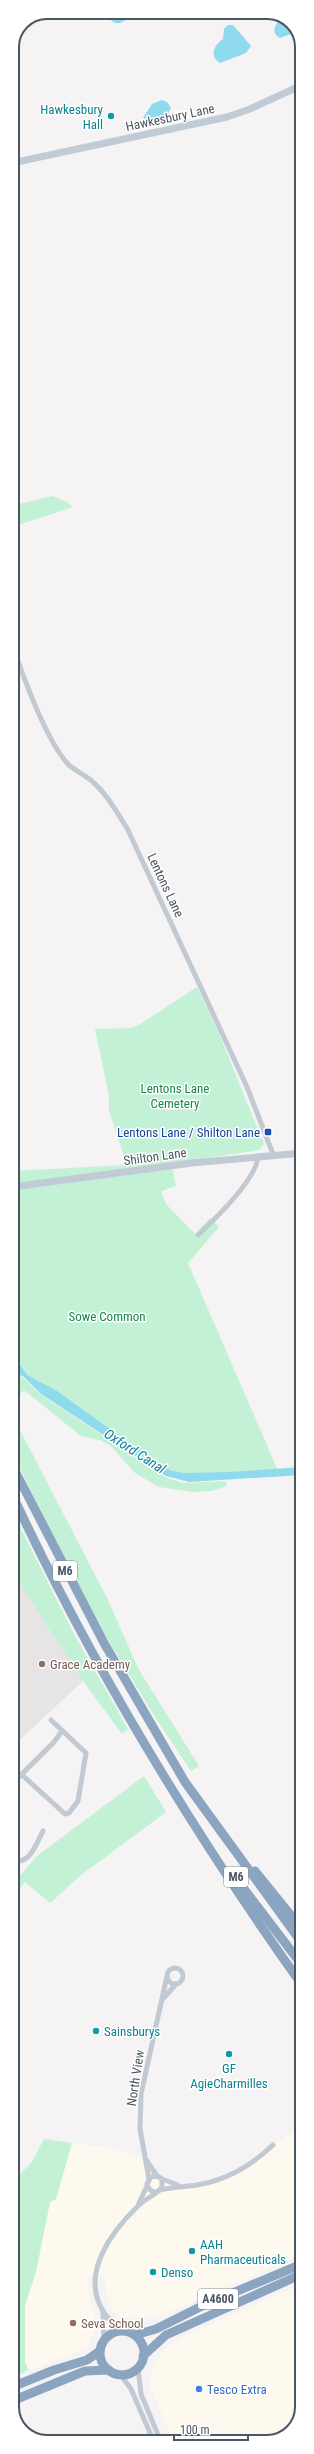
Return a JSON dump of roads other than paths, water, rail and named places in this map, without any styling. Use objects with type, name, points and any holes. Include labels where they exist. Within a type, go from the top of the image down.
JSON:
[{"type":"highway","name":"M6","points":[[19,1479],[104,1643],[185,1782],[295,1933]]},
{"type":"highway","name":"M6","points":[[19,1509],[31,1535],[92,1650],[172,1788],[234,1875],[295,1956]]},
{"type":"highway","points":[[185,1782],[295,1921]]},
{"type":"highway","points":[[172,1788],[295,1974]]},
{"type":"highway","name":"A4600","points":[[135,2335],[156,2329],[204,2306],[295,2267]]},
{"type":"highway","name":"A4600","points":[[143,2356],[166,2335],[295,2277]]},
{"type":"highway","points":[[19,2398],[85,2371],[109,2370],[120,2374],[128,2374],[138,2368],[143,2356],[142,2343],[135,2335],[121,2331],[113,2334],[104,2341],[100,2351],[101,2359],[109,2370]]},
{"type":"highway","points":[[19,2384],[54,2370],[87,2360],[100,2351]]},
{"type":"main road","name":"Hawkesbury Lane","points":[[19,162],[227,117],[250,109],[295,88]]},
{"type":"main road","name":"Shilton Lane","points":[[19,1187],[192,1163],[274,1154],[295,1153]]},
{"type":"street","name":"Lentons Lane","points":[[19,663],[28,688],[62,755],[69,765],[95,783],[106,795],[127,828],[248,1087],[274,1154]]},
{"type":"street","points":[[198,1235],[233,1198],[252,1173],[258,1156]]},
{"type":"street","points":[[51,1720],[86,1753],[78,1801],[69,1813],[64,1814],[21,1774],[54,1742],[62,1731]]},
{"type":"street","points":[[19,1860],[24,1860],[34,1848],[43,1830]]},
{"type":"street","points":[[161,2000],[176,1984],[181,1982],[183,1976],[180,1969],[171,1969],[167,1976],[171,1983],[176,1984]]},
{"type":"street","name":"North View","points":[[147,2160],[140,2129],[141,2100],[167,1976]]},
{"type":"street","points":[[147,2186],[157,2191],[178,2185],[196,2185],[233,2174],[260,2157],[273,2144]]},
{"type":"street","points":[[104,2341],[103,2311],[96,2283],[101,2255],[111,2237],[138,2206],[163,2185],[147,2160]]},
{"type":"street","points":[[138,2206],[147,2186],[147,2160]]},
{"type":"street","points":[[148,2179],[159,2178],[178,2185]]},
{"type":"street","points":[[103,2311],[121,2331]]},
{"type":"street","points":[[138,2368],[140,2388],[158,2435]]},
{"type":"street","points":[[120,2374],[131,2389],[151,2435]]},
{"type":"water","points":[[109,19],[128,19],[120,23],[115,23]]},
{"type":"water","points":[[278,21],[286,26],[291,34],[280,38],[277,36],[274,31]]},
{"type":"water","points":[[228,25],[233,25],[251,46],[246,53],[220,63],[215,57],[214,51],[217,44],[223,39],[224,29]]},
{"type":"water","points":[[162,100],[167,102],[171,108],[165,119],[151,121],[143,118],[152,104]]},
{"type":"water","name":"Oxford Canal","points":[[19,1364],[27,1375],[57,1391],[154,1461],[172,1471],[184,1473],[230,1472],[295,1467],[295,1475],[189,1482],[166,1476],[41,1394],[24,1377],[19,1374]]},
{"type":"place","name":"Hawkesbury Hall","points":[[111,116]]},
{"type":"place","name":"Lentons Lane / Shilton Lane","points":[[268,1132]]},
{"type":"place","name":"Grace Academy","points":[[42,1664]]},
{"type":"place","name":"Sainsburys","points":[[96,2031]]},
{"type":"place","name":"GF AgieCharmilles","points":[[229,2054]]},
{"type":"place","name":"AAH Pharmaceuticals","points":[[192,2251]]},
{"type":"place","name":"Denso","points":[[153,2272]]},
{"type":"place","name":"Seva School","points":[[73,2323]]},
{"type":"place","name":"Tesco Extra","points":[[199,2389]]},
{"type":"park label","name":"Lentons Lane Cemetery","points":[[175,1096]]},
{"type":"park label","name":"Sowe Common","points":[[107,1316]]}]
